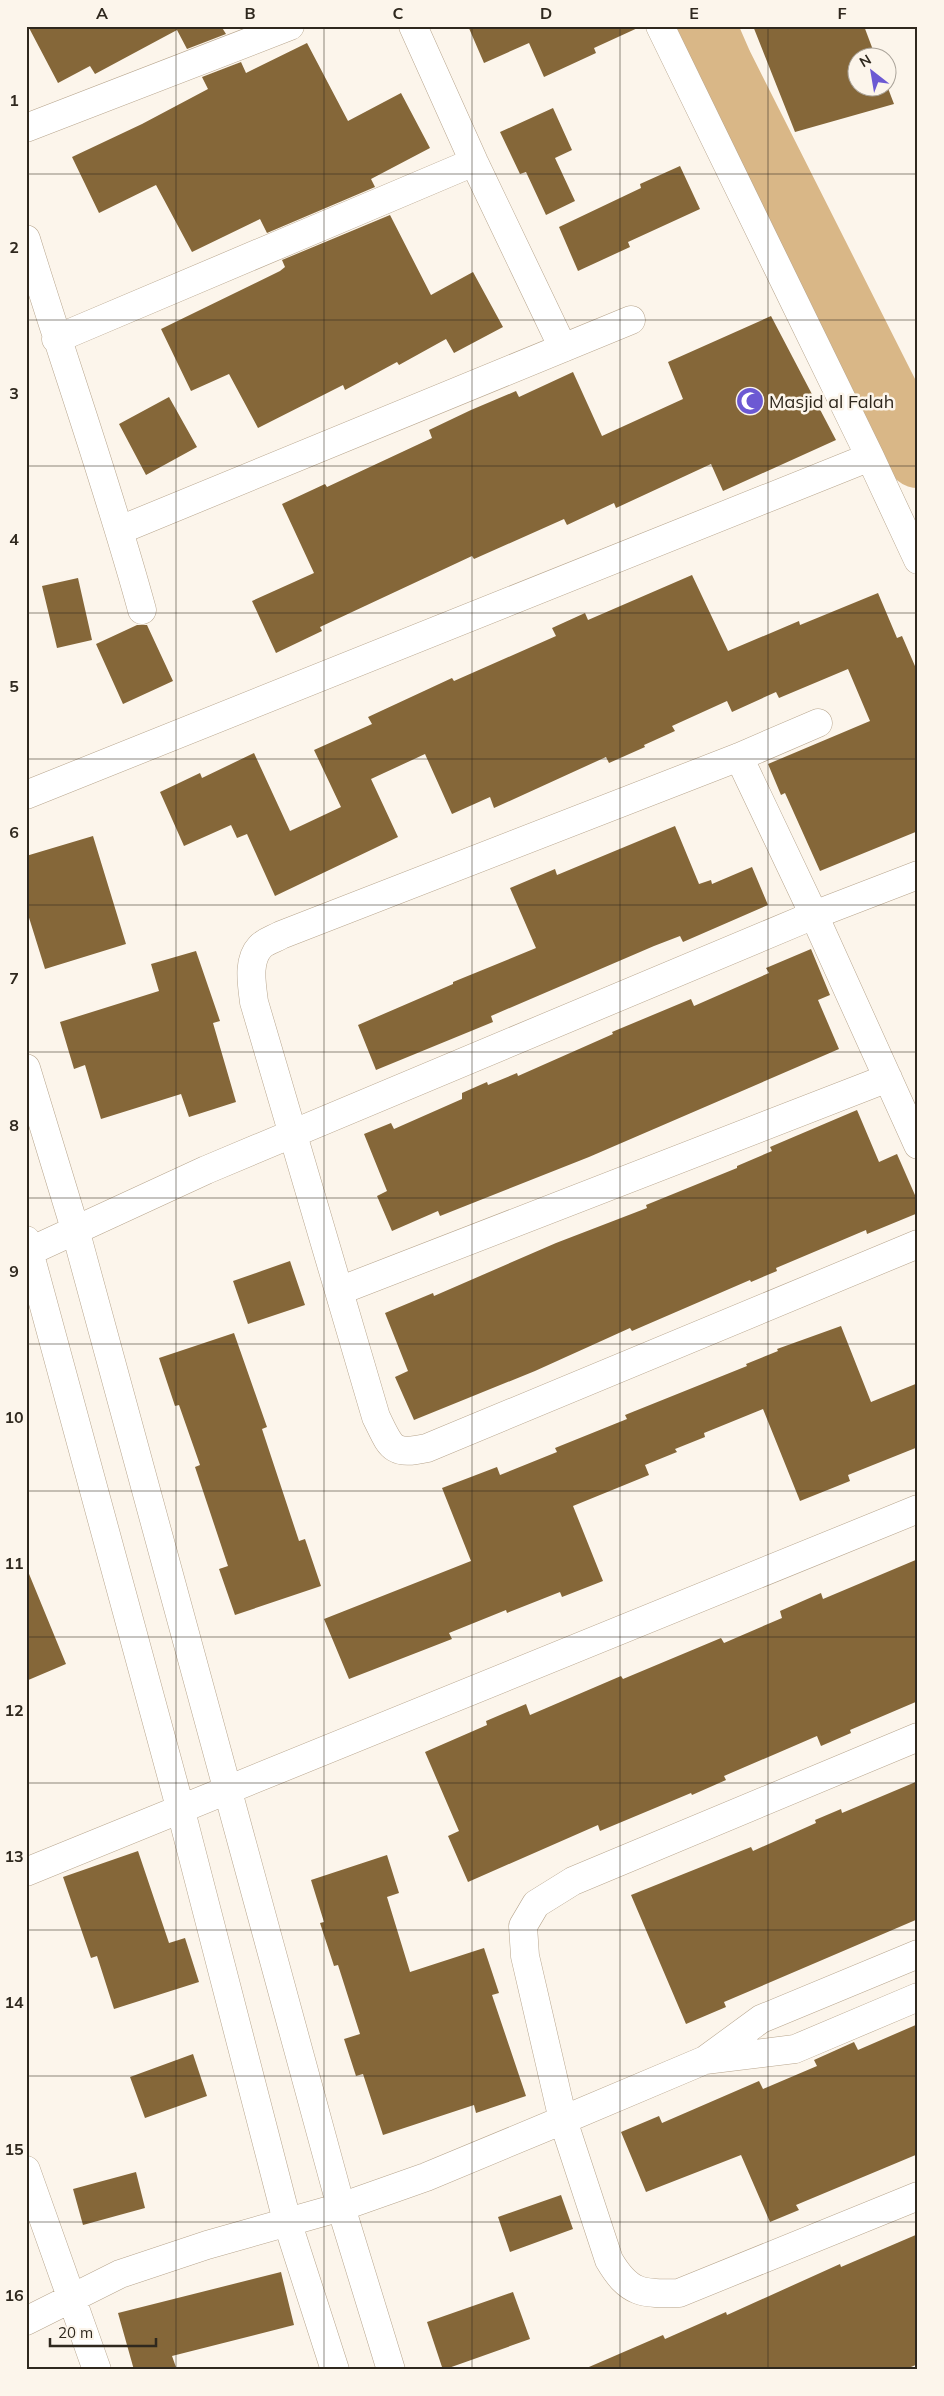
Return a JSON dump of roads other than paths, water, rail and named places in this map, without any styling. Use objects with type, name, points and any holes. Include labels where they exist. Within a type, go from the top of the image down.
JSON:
[{"type":"street","points":[[26,128],[290,26]]},
{"type":"street","points":[[413,26],[474,162],[563,348]]},
{"type":"street","points":[[660,26],[870,457],[918,560]]},
{"type":"street","points":[[56,339],[474,162]]},
{"type":"street","points":[[26,239],[56,339],[120,530],[142,610]]},
{"type":"street","points":[[120,530],[631,320]]},
{"type":"street","points":[[26,795],[870,457]]},
{"type":"street","points":[[818,723],[739,757],[281,935],[260,946],[253,958],[251,975],[254,1002],[376,1417],[387,1439],[396,1450],[408,1452],[436,1444],[918,1244]]},
{"type":"street","points":[[739,757],[814,915],[918,1145]]},
{"type":"street","points":[[335,2370],[287,2222],[181,1811],[27,1248],[76,1229],[206,1170],[814,915],[918,875]]},
{"type":"street","points":[[26,1068],[76,1229],[341,2207],[392,2370]]},
{"type":"street","points":[[339,1291],[888,1078]]},
{"type":"street","points":[[26,1872],[181,1811],[228,1788],[918,1509]]},
{"type":"street","points":[[918,1737],[573,1881],[536,1904],[523,1926],[525,1956],[564,2120],[608,2260],[619,2278],[645,2294],[679,2293],[918,2196]]},
{"type":"street","points":[[26,2321],[120,2274],[207,2245],[341,2207],[426,2177],[705,2060],[761,2019],[918,1954]]},
{"type":"street","points":[[705,2060],[795,2049],[918,1997]]},
{"type":"street","points":[[26,2170],[97,2370]]},
{"type":"waterway","points":[[704,26],[721,65],[918,456]]},
{"type":"place","name":"Masjid al Falah","points":[[750,401]]}]
